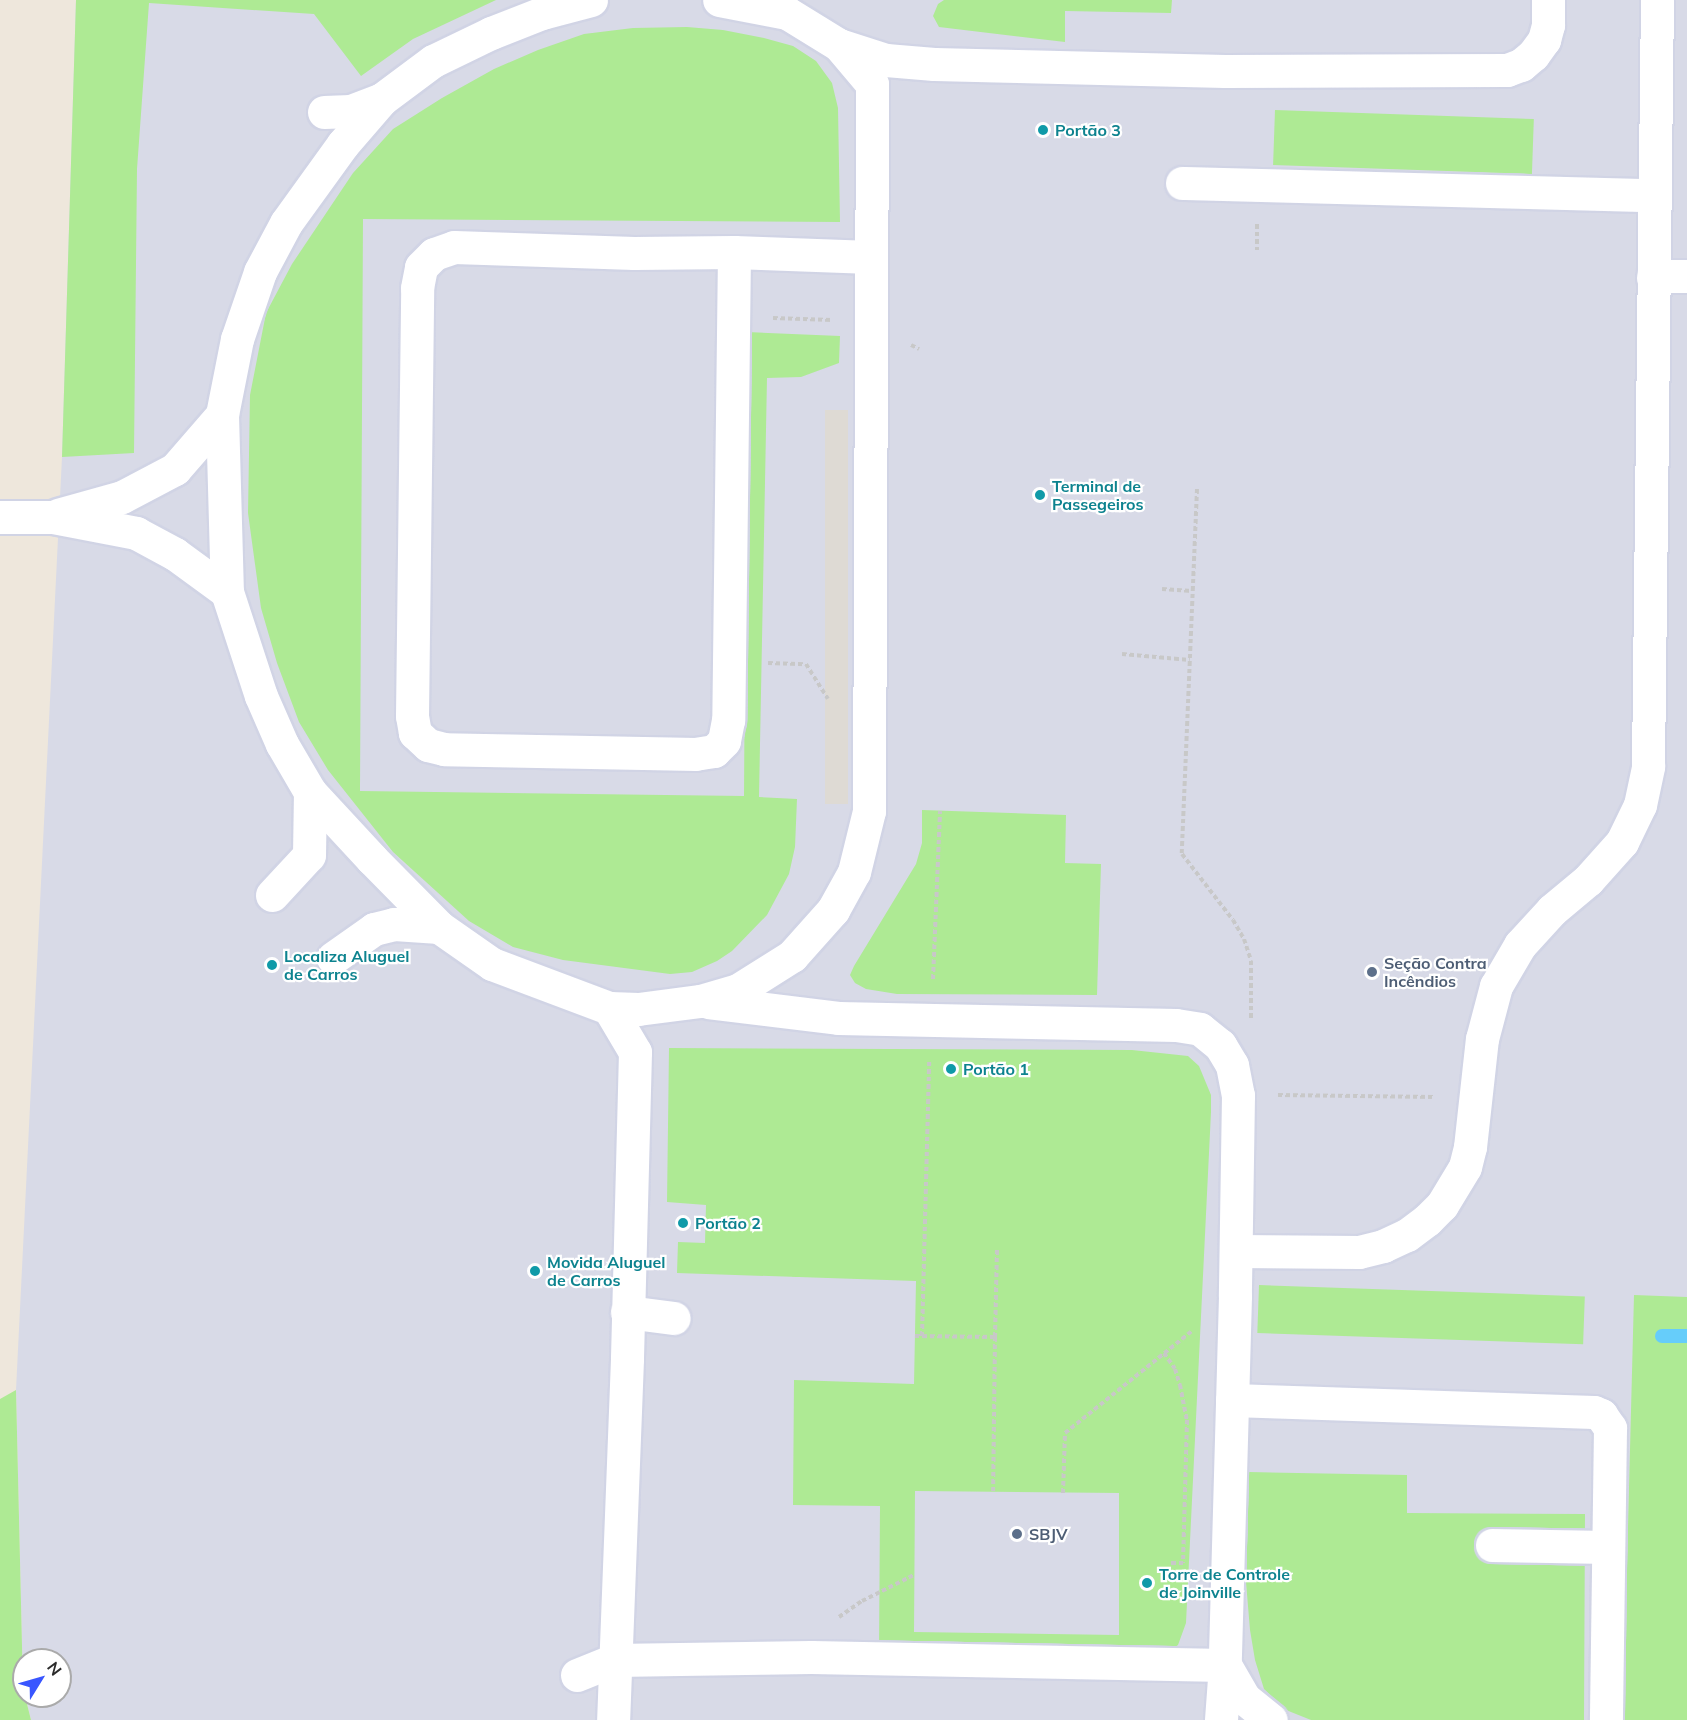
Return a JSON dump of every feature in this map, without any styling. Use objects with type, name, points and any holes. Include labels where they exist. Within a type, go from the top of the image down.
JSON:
[{"type":"street","points":[[591,0],[542,13],[491,33],[433,61],[382,99],[343,144],[286,223],[260,272],[237,339],[222,415],[227,592],[261,696],[282,744],[310,792],[440,927],[492,964],[609,1008],[669,1007],[700,1001],[738,990],[792,956],[832,910],[854,872],[869,811],[872,84],[839,45]]},
{"type":"street","points":[[719,0],[787,13],[839,45],[886,60],[934,64],[1225,71],[1507,70],[1521,65],[1533,55],[1544,40],[1548,26],[1548,0]]},
{"type":"street","points":[[1236,1251],[1359,1252],[1383,1246],[1407,1235],[1442,1205],[1466,1167],[1482,1039],[1496,986],[1520,945],[1552,910],[1588,880],[1622,842],[1640,805],[1648,766],[1657,0]]},
{"type":"street","points":[[324,112],[351,111],[382,99]]},
{"type":"street","points":[[1182,183],[1654,195]]},
{"type":"street","points":[[734,252],[729,720],[724,741],[714,751],[696,754],[444,749],[428,745],[415,733],[412,716],[417,288],[421,267],[434,254],[454,247],[634,253],[734,252],[871,257]]},
{"type":"street","points":[[1653,277],[1687,276]]},
{"type":"street","points":[[53,516],[122,497],[176,469],[222,415]]},
{"type":"street","points":[[0,517],[53,516],[136,533],[175,554],[227,592]]},
{"type":"street","points":[[272,895],[309,855],[310,792]]},
{"type":"street","points":[[333,958],[374,928],[394,924],[440,927]]},
{"type":"street","points":[[700,1001],[838,1018],[1176,1025],[1200,1029],[1220,1045],[1232,1065],[1238,1095],[1225,1665],[1221,1720]]},
{"type":"street","points":[[634,1052],[669,1007]]},
{"type":"street","points":[[609,1008],[634,1052],[613,1720]]},
{"type":"street","points":[[627,1312],[674,1318]]},
{"type":"street","points":[[1232,1400],[1594,1412],[1601,1415],[1610,1428],[1605,1720]]},
{"type":"street","points":[[1492,1545],[1607,1547]]},
{"type":"street","points":[[577,1675],[614,1660],[811,1657],[1225,1665]]},
{"type":"street","points":[[1225,1665],[1245,1699],[1271,1720]]},
{"type":"path","points":[[1197,489],[1182,854],[1233,920],[1244,939],[1251,961],[1251,1028]]},
{"type":"path","points":[[1162,589],[1192,591]]},
{"type":"path","points":[[1122,654],[1190,660]]},
{"type":"path","points":[[806,664],[830,702]]},
{"type":"path","points":[[922,1336],[931,1020],[940,811]]},
{"type":"path","points":[[1274,1095],[1476,1098]]},
{"type":"path","points":[[993,1491],[997,1249]]},
{"type":"path","points":[[1063,1492],[1065,1433],[1235,1296]]},
{"type":"path","points":[[915,1336],[995,1337]]},
{"type":"path","points":[[1164,1353],[1178,1377],[1186,1404],[1187,1420],[1183,1563],[1170,1563]]},
{"type":"path","points":[[811,1657],[824,1632],[847,1611],[914,1575]]},
{"type":"shaded area","points":[[76,0],[1687,0],[1687,1720],[31,1720],[28,1708],[72,1708],[72,1648],[22,1648],[16,1390],[62,457]]},
{"type":"shaded area","points":[[825,410],[848,410],[848,804],[825,804]]},
{"type":"green space","points":[[76,0],[496,0],[413,39],[361,76],[314,14],[149,3],[137,169],[134,453],[62,457]]},
{"type":"green space","points":[[944,0],[1172,0],[1171,13],[1065,11],[1065,42],[939,27],[933,16],[938,4]]},
{"type":"green space","points":[[687,27],[723,30],[764,38],[793,46],[816,61],[832,83],[838,108],[840,222],[363,219],[360,791],[744,796],[747,332],[840,336],[839,363],[801,377],[767,378],[759,797],[797,799],[795,847],[789,874],[767,915],[732,951],[717,961],[692,972],[670,974],[563,960],[513,947],[469,921],[393,852],[328,770],[299,722],[277,663],[261,608],[248,513],[250,395],[266,313],[292,264],[353,173],[393,129],[494,69],[584,34],[633,28]]},
{"type":"green space","points":[[1275,110],[1534,119],[1532,174],[1273,165]]},
{"type":"green space","points":[[922,810],[1066,815],[1065,863],[1101,864],[1097,995],[897,994],[866,989],[855,983],[850,975],[854,966],[916,864],[922,843]]},
{"type":"green space","points":[[669,1048],[1132,1050],[1188,1056],[1199,1066],[1211,1095],[1211,1112],[1186,1623],[1178,1645],[1168,1652],[879,1653],[880,1506],[793,1505],[794,1380],[914,1384],[916,1281],[677,1273],[678,1242],[705,1243],[706,1205],[667,1202]],"holes":[[[915,1491],[1119,1493],[1119,1635],[914,1632]]]},
{"type":"green space","points":[[1259,1285],[1585,1296],[1583,1344],[1257,1333]]},
{"type":"green space","points":[[1634,1295],[1687,1297],[1687,1720],[1623,1720]]},
{"type":"green space","points":[[16,1390],[22,1648],[12,1648],[12,1708],[28,1708],[31,1720],[0,1720],[0,1399]]},
{"type":"green space","points":[[1249,1472],[1407,1475],[1407,1513],[1585,1514],[1584,1720],[1311,1720],[1286,1710],[1264,1689],[1255,1660],[1250,1630],[1246,1582]]},
{"type":"waterway","points":[[1662,1336],[1687,1336]]},
{"type":"place","name":"Portão 3","points":[[1043,130]]},
{"type":"place","name":"Terminal de Passegeiros","points":[[1040,495]]},
{"type":"place","name":"Localiza Aluguel de Carros","points":[[272,965]]},
{"type":"place","name":"Seção Contra Incêndios","points":[[1372,972]]},
{"type":"place","name":"Portão 1","points":[[951,1069]]},
{"type":"place","name":"Portão 2","points":[[683,1223]]},
{"type":"place","name":"Movida Aluguel de Carros","points":[[535,1271]]},
{"type":"place","name":"SBJV","points":[[1017,1534]]},
{"type":"place","name":"Torre de Controle de Joinville","points":[[1147,1583]]}]
